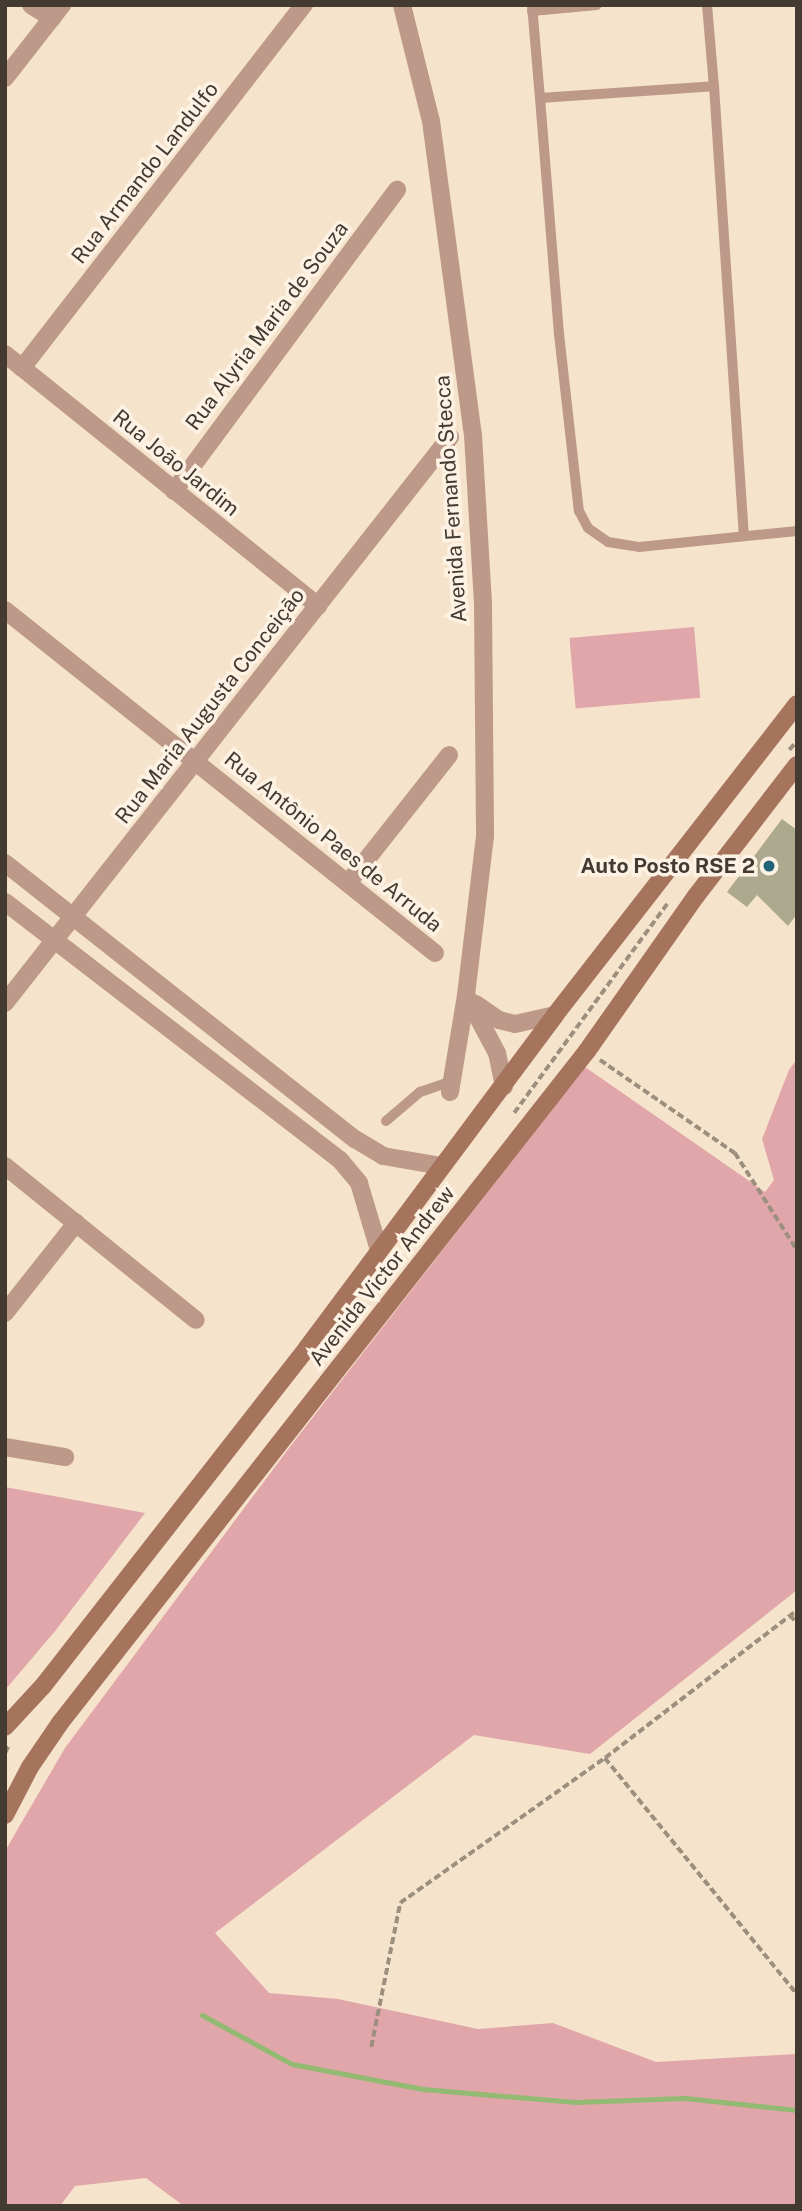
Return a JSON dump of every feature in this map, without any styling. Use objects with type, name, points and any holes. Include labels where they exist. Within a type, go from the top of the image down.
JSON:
[{"type":"main road","name":"Avenida Victor Andrew","points":[[12,1731],[43,1686],[379,1250],[555,1015],[797,704]]},
{"type":"main road","name":"Avenida Victor Andrew","points":[[5,1815],[30,1767],[61,1723],[587,1051],[793,758]]},
{"type":"street","points":[[5,78],[57,12],[31,5]]},
{"type":"street","name":"Rua Armando Landulfo","points":[[22,368],[304,5]]},
{"type":"street","name":"Avenida Fernando Stecca","points":[[401,5],[431,121],[473,435],[482,603],[485,836],[466,995],[450,1087]]},
{"type":"street","name":"Rua Alyria Maria de Souza","points":[[174,491],[397,190]]},
{"type":"street","name":"Rua João Jardim","points":[[5,354],[318,606]]},
{"type":"street","name":"Rua Maria Augusta Conceição","points":[[5,1003],[450,437]]},
{"type":"street","name":"Rua Antônio Paes de Arruda","points":[[5,610],[435,953]]},
{"type":"street","points":[[348,883],[449,755]]},
{"type":"street","points":[[5,863],[355,1139],[383,1156],[442,1166]]},
{"type":"street","points":[[5,902],[204,1058],[340,1160],[359,1183],[379,1250]]},
{"type":"street","points":[[466,995],[499,1020],[515,1024],[555,1015]]},
{"type":"street","points":[[466,995],[497,1053],[504,1086]]},
{"type":"street","points":[[204,1058],[237,1067],[247,1061],[247,1054]]},
{"type":"street","points":[[5,1166],[196,1320]]},
{"type":"street","points":[[5,1313],[76,1223]]},
{"type":"street","points":[[5,1447],[65,1457]]},
{"type":"lane","points":[[597,5],[532,8],[559,334],[579,511],[588,528],[597,536],[622,546],[797,531]]},
{"type":"lane","points":[[707,5],[744,536]]},
{"type":"lane","points":[[540,98],[714,86]]},
{"type":"lane","points":[[386,1121],[420,1092],[450,1087]]},
{"type":"path","points":[[793,758],[797,741]]},
{"type":"path","points":[[512,1115],[674,895]]},
{"type":"path","points":[[587,1051],[735,1153],[797,1250]]},
{"type":"path","points":[[371,2047],[400,1902],[605,1758],[797,1610]]},
{"type":"path","points":[[790,1615],[797,1623]]},
{"type":"path","points":[[5,1753],[12,1731]]},
{"type":"path","points":[[605,1758],[797,1994]]},
{"type":"shaded area","points":[[694,627],[700,698],[576,709],[569,638]]},
{"type":"shaded area","points":[[797,1059],[797,1590],[590,1754],[474,1735],[215,1933],[269,1993],[338,1999],[478,2029],[553,2023],[656,2062],[797,2054],[797,2206],[184,2206],[146,2178],[75,2186],[60,2206],[5,2206],[5,1851],[65,1748],[289,1448],[585,1067],[765,1192],[774,1180],[762,1139],[789,1070]]},
{"type":"shaded area","points":[[5,1487],[145,1513],[56,1630],[5,1690]]},
{"type":"building","name":"Auto Posto RSE 2","points":[[782,819],[797,830],[797,914],[788,926],[757,895],[747,907],[727,892]]},
{"type":"waterway","points":[[202,2015],[292,2064],[423,2089],[575,2102],[685,2098],[797,2110]]},
{"type":"place","name":"Auto Posto RSE 2","points":[[769,866]]}]
